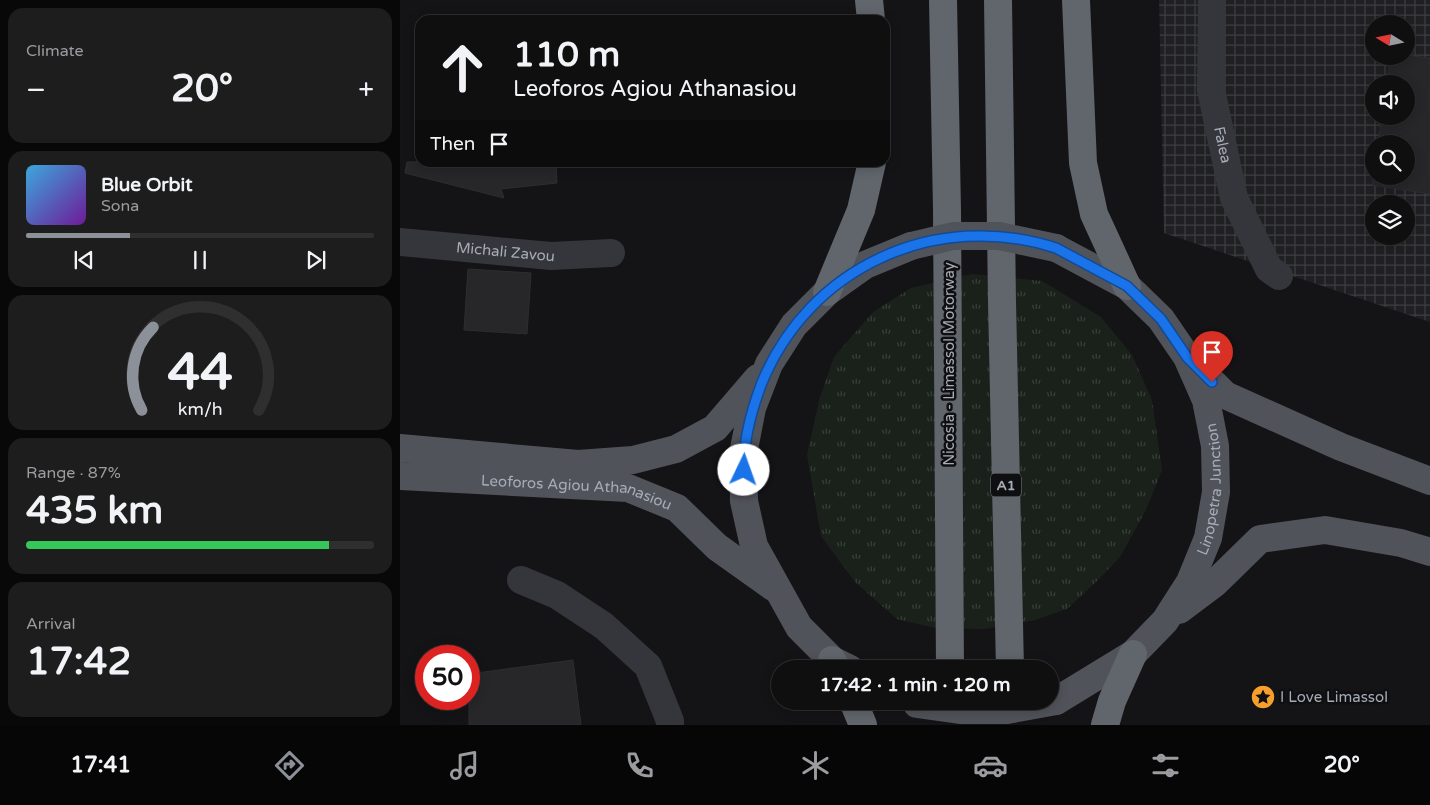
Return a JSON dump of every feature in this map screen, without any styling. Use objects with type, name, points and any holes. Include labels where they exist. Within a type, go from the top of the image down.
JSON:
[{"type":"highway","points":[[869,0],[870,15]]},
{"type":"highway","name":"Nicosia - Limassol Motorway","points":[[943,0],[948,228],[950,660]]},
{"type":"highway","name":"A1","points":[[998,0],[1010,660]]},
{"type":"highway","points":[[1076,0],[1083,163],[1094,214],[1127,286]]},
{"type":"highway","points":[[827,292],[861,210],[871,167]]},
{"type":"highway","points":[[1105,725],[1112,701],[1133,654]]},
{"type":"highway","points":[[857,710],[863,725]]},
{"type":"highway","points":[[952,710],[953,725]]},
{"type":"highway","points":[[1010,710],[1010,725]]},
{"type":"main road","name":"Linopetra Junction","points":[[834,660],[799,627],[754,546],[744,501],[743,454],[752,408],[769,364],[794,325],[827,292],[865,265],[912,246],[953,236],[999,236],[1056,248],[1127,286],[1161,319],[1187,357],[1206,400],[1215,446],[1216,492],[1208,538],[1190,582],[1165,621],[1133,654],[1059,698]]},
{"type":"main road","points":[[1187,357],[1225,395],[1341,446],[1430,481]]},
{"type":"main road","name":"Leoforos Agiou Athanasiou","points":[[400,448],[578,464],[633,460],[676,449],[715,428],[769,364]]},
{"type":"main road","name":"Leoforos Agiou Athanasiou","points":[[400,476],[628,488],[677,508],[717,547],[780,592]]},
{"type":"main road","points":[[1165,621],[1215,583],[1260,539],[1325,530],[1401,543],[1430,552]]},
{"type":"street","name":"Falea","points":[[1212,0],[1211,90],[1234,198],[1270,269],[1280,276]]},
{"type":"street","name":"Michali Zavou","points":[[400,242],[551,256],[611,253]]},
{"type":"street","points":[[521,580],[557,595],[604,626],[648,666],[670,725]]},
{"type":"shaded area","points":[[1159,0],[1430,0],[1430,322],[1164,233]]},
{"type":"green space","points":[[972,274],[1042,281],[1101,317],[1132,355],[1152,400],[1162,470],[1146,510],[1120,557],[1067,609],[1035,620],[985,629],[935,628],[897,619],[855,582],[821,536],[807,455],[820,397],[834,357],[873,312],[911,288]]},
{"type":"building","points":[[1415,56],[1430,58],[1430,194],[1372,185],[1415,185],[1415,135],[1379,135],[1381,125],[1415,125],[1415,75],[1388,75],[1390,65],[1415,65]]},
{"type":"building","points":[[407,162],[415,162],[415,167],[556,167],[557,183],[501,189],[504,198],[405,173]]},
{"type":"building","points":[[468,269],[531,273],[527,334],[464,330]]},
{"type":"building","points":[[573,660],[581,725],[469,725],[469,710],[480,710],[480,673]]},
{"type":"place","name":"I Love Limassol","points":[[1263,697]]},
{"type":"route","points":[[744,470],[743,454],[752,408],[769,364],[794,325],[827,292],[865,265],[912,246],[953,236],[999,236],[1045,244],[1127,286],[1161,319],[1187,357],[1212,382]]}]
